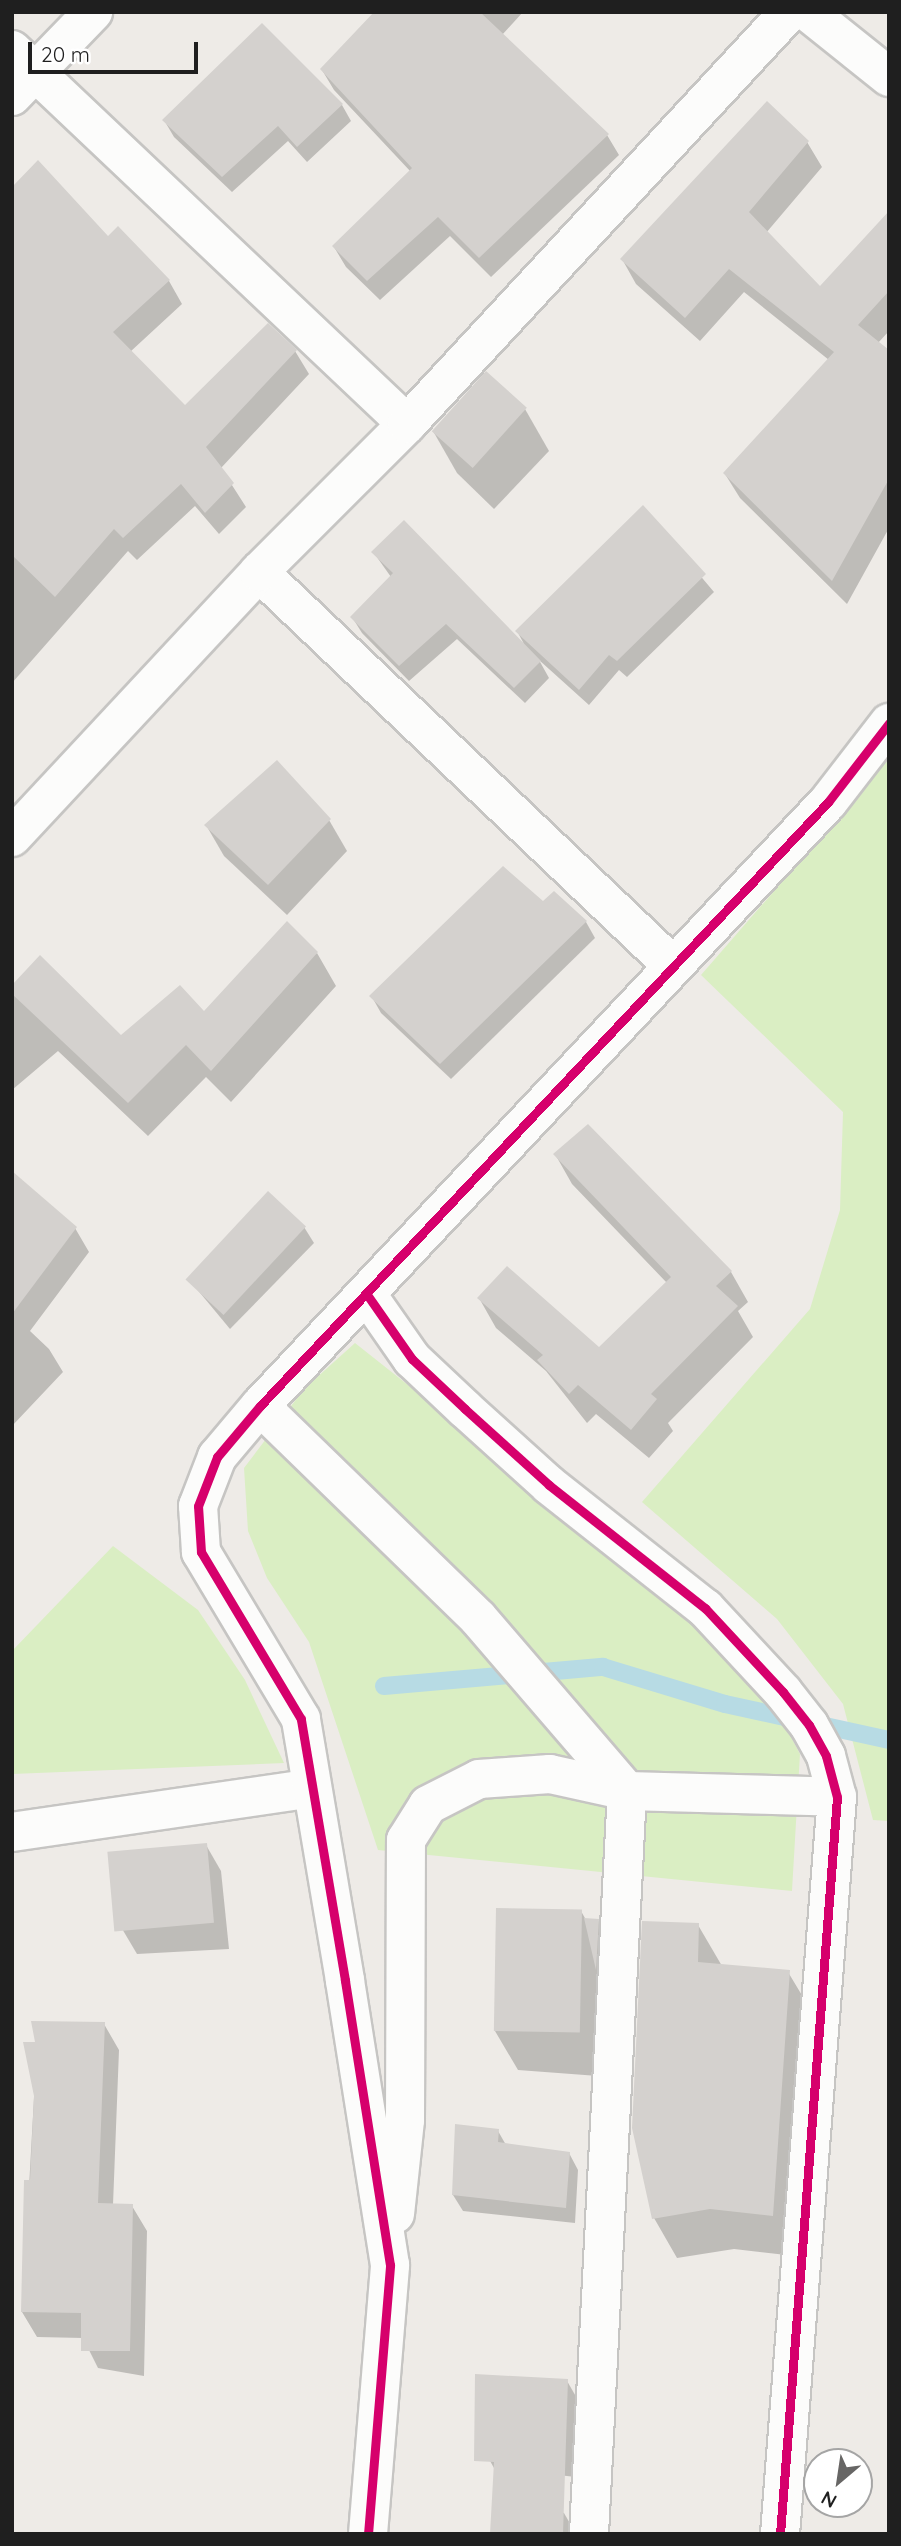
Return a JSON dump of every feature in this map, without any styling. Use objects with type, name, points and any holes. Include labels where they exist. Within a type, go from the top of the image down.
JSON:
[{"type":"street","points":[[93,12],[20,73],[407,424]]},
{"type":"street","points":[[12,836],[259,572],[407,424],[789,12]]},
{"type":"street","points":[[808,12],[889,77]]},
{"type":"street","points":[[259,572],[671,965]]},
{"type":"street","points":[[390,2265],[301,1719],[201,1552],[198,1506],[217,1457],[260,1406],[368,1296],[671,965],[828,802],[889,723]]},
{"type":"street","points":[[368,1296],[412,1359],[465,1409],[549,1485],[705,1608],[809,1725],[826,1756],[837,1797],[780,2534]]},
{"type":"street","points":[[260,1406],[478,1618],[628,1791],[589,2534]]},
{"type":"street","points":[[368,2534],[405,2120],[406,1840],[428,1805],[479,1779],[550,1774],[628,1791],[837,1797]]},
{"type":"street","points":[[12,1832],[312,1788]]},
{"type":"green space","points":[[889,759],[889,1821],[873,1820],[843,1704],[777,1619],[642,1502],[810,1309],[840,1210],[843,1112],[701,975]]},
{"type":"green space","points":[[355,1343],[692,1610],[759,1676],[800,1754],[792,1891],[378,1850],[309,1642],[267,1578],[248,1531],[244,1468],[304,1389]]},
{"type":"green space","points":[[113,1546],[198,1610],[245,1680],[284,1763],[12,1774],[12,1651]]},
{"type":"building","points":[[374,12],[480,12],[609,134],[479,258],[438,217],[367,281],[332,246],[412,168],[320,69]]},
{"type":"building","points":[[262,23],[343,104],[297,147],[278,126],[222,177],[162,120]]},
{"type":"building","points":[[767,101],[809,141],[749,212],[820,286],[889,211],[889,291],[858,325],[889,350],[889,479],[832,581],[723,473],[834,352],[729,269],[685,318],[620,259]]},
{"type":"building","points":[[38,160],[108,236],[118,226],[170,280],[113,332],[185,405],[268,323],[297,350],[206,447],[234,483],[205,513],[181,484],[123,538],[114,529],[55,597],[12,555],[12,187]]},
{"type":"building","points":[[486,371],[527,408],[473,468],[432,431]]},
{"type":"building","points":[[643,505],[706,574],[617,661],[609,655],[579,690],[515,631]]},
{"type":"building","points":[[404,520],[541,661],[514,688],[446,624],[399,666],[350,617],[393,573],[371,552]]},
{"type":"building","points":[[277,760],[331,819],[268,885],[204,825]]},
{"type":"building","points":[[503,866],[543,901],[554,891],[587,921],[440,1064],[369,996]]},
{"type":"building","points":[[287,921],[318,952],[211,1071],[186,1045],[128,1103],[12,994],[12,985],[40,955],[121,1035],[180,985],[204,1011]]},
{"type":"building","points":[[588,1124],[732,1271],[716,1286],[738,1306],[651,1394],[657,1399],[631,1430],[578,1385],[569,1394],[537,1360],[543,1355],[477,1298],[507,1266],[599,1347],[671,1277],[553,1154]]},
{"type":"building","points":[[12,1171],[77,1227],[12,1314]]},
{"type":"building","points":[[268,1191],[306,1226],[224,1315],[185,1279]]},
{"type":"building","points":[[207,1843],[214,1923],[114,1931],[107,1852]]},
{"type":"building","points":[[496,1908],[582,1910],[580,2032],[494,2031]]},
{"type":"building","points":[[584,1918],[599,1919],[596,1970]]},
{"type":"building","points":[[642,1921],[699,1923],[698,1962],[790,1970],[773,2216],[710,2209],[652,2219],[632,2128]]},
{"type":"building","points":[[31,2021],[105,2022],[98,2203],[133,2204],[130,2351],[81,2351],[81,2313],[21,2312],[24,2180],[30,2180],[34,2096],[23,2042],[35,2042]]},
{"type":"building","points":[[455,2124],[499,2129],[498,2142],[570,2152],[566,2208],[452,2195]]},
{"type":"building","points":[[475,2374],[568,2379],[563,2534],[490,2534],[494,2462],[474,2461]]},
{"type":"waterway","points":[[384,1686],[603,1667],[725,1704],[889,1740]]},
{"type":"cycle path","points":[[368,2534],[390,2265],[345,1980],[301,1719],[201,1552],[198,1506],[217,1457],[260,1406],[828,802],[889,723]]},
{"type":"cycle path","points":[[368,1296],[412,1359],[465,1409],[549,1485],[705,1608],[783,1692],[809,1725],[826,1756],[837,1797],[780,2534]]}]
